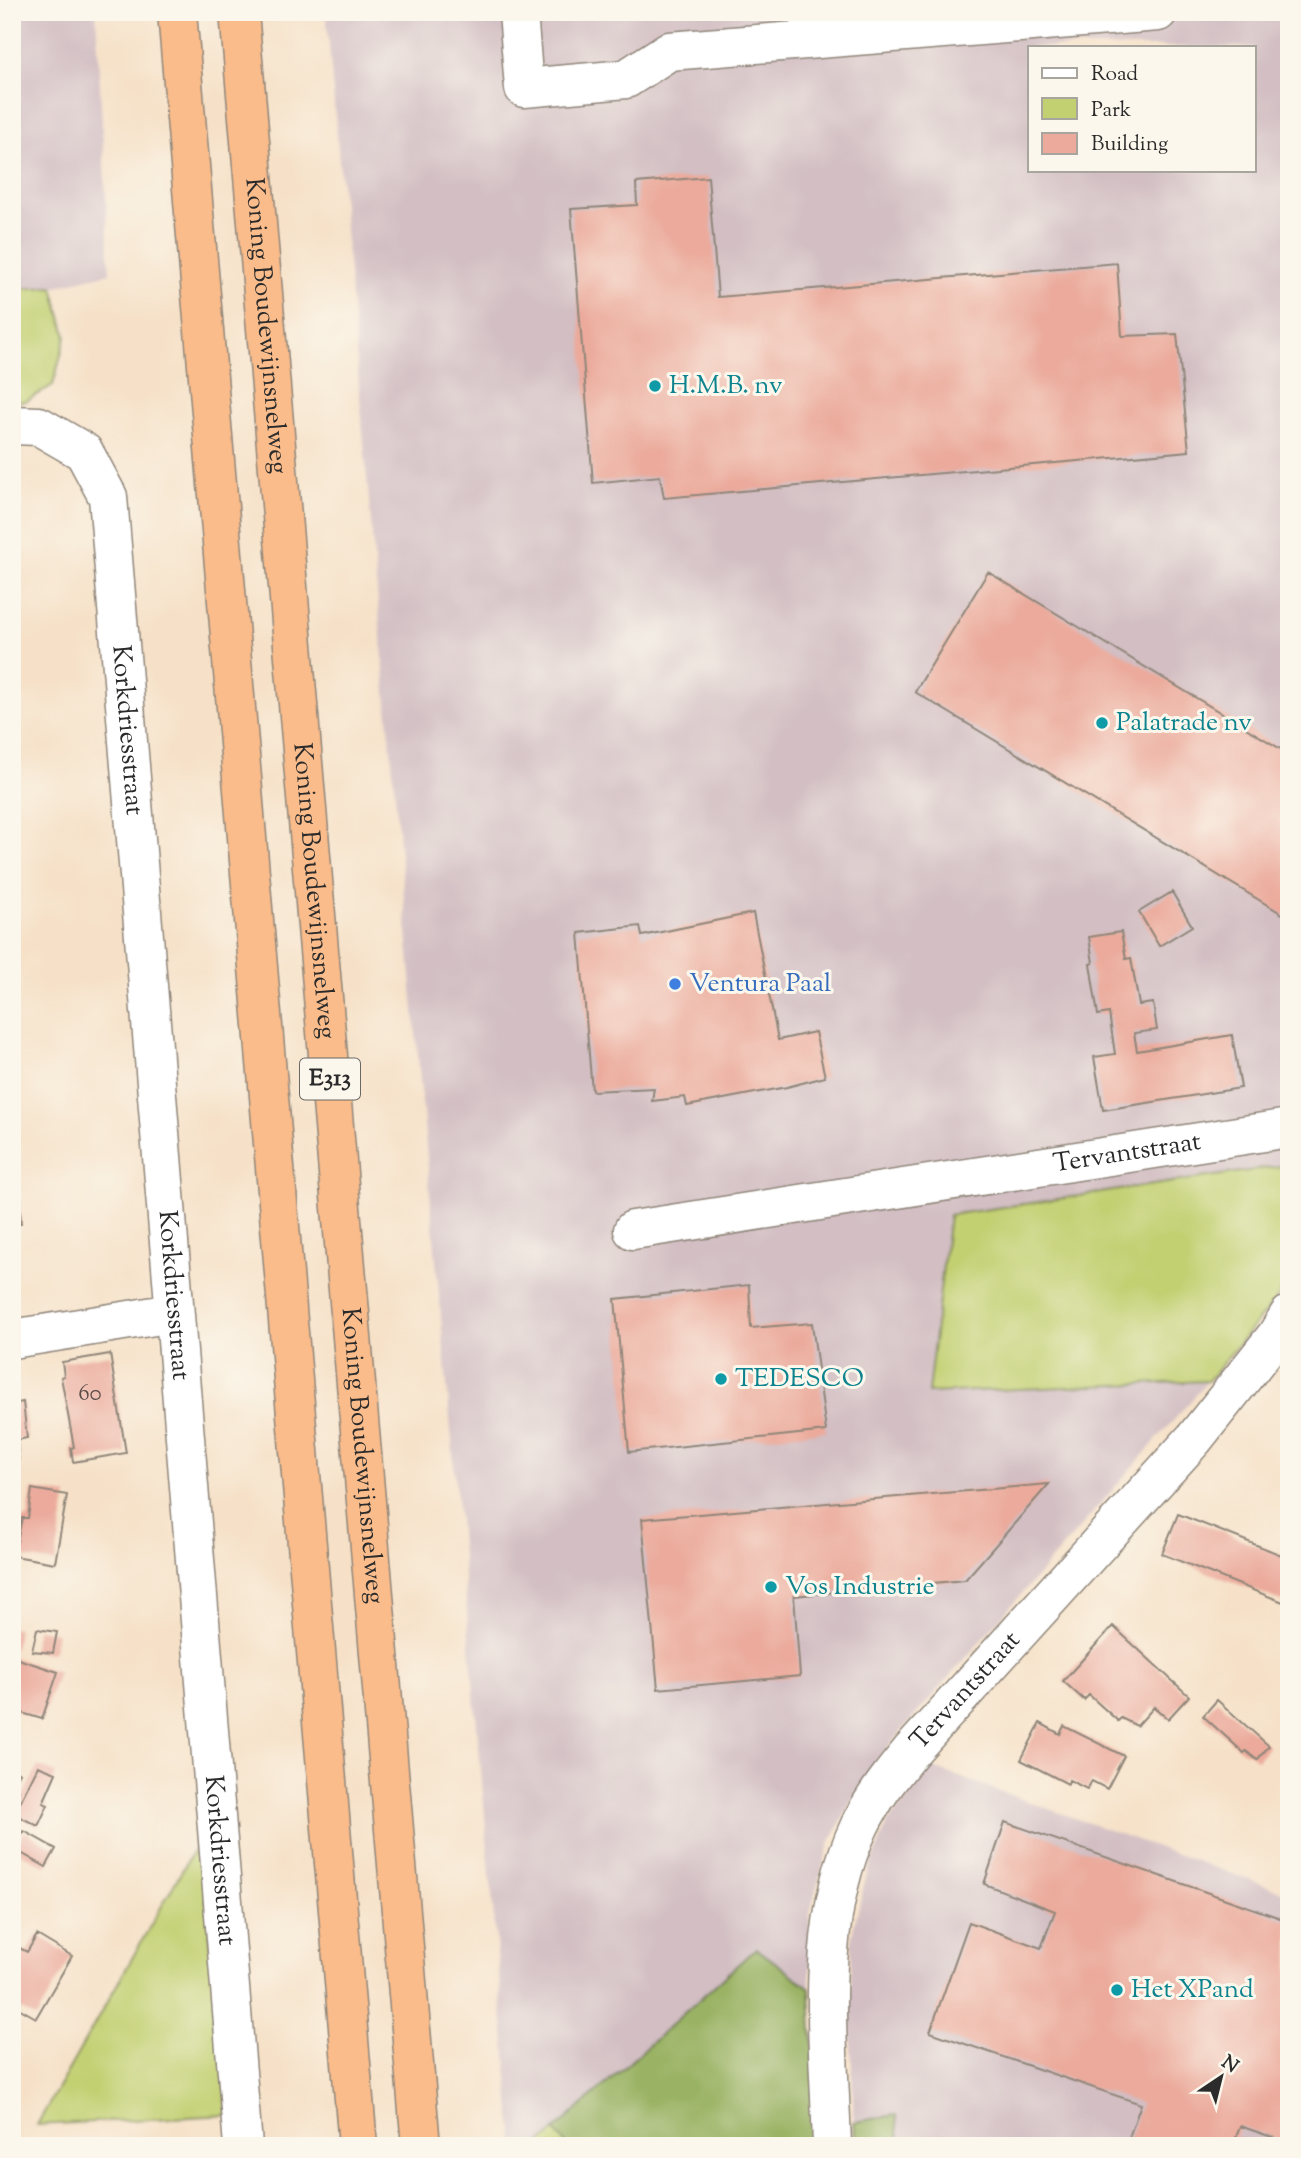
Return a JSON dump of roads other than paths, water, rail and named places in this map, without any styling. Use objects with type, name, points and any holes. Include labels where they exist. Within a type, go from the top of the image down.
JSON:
[{"type":"highway","name":"E313","points":[[177,12],[358,2146]]},
{"type":"highway","name":"Koning Boudewijnsnelweg","points":[[240,12],[421,2146]]},
{"type":"street","points":[[518,12],[524,88],[625,79],[669,51],[1158,12]]},
{"type":"street","name":"Korkdriesstraat","points":[[12,425],[39,426],[84,452],[108,497],[243,2146]]},
{"type":"street","name":"Tervantstraat","points":[[633,1230],[1289,1128]]},
{"type":"street","points":[[12,1339],[173,1314]]},
{"type":"street","name":"Tervantstraat","points":[[832,2146],[829,1956],[835,1902],[845,1863],[860,1825],[883,1787],[911,1751],[1194,1439],[1284,1332]]},
{"type":"place","name":"H.M.B. nv","points":[[655,386]]},
{"type":"place","name":"Palatrade nv","points":[[1102,723]]},
{"type":"place","name":"Ventura Paal","points":[[675,984]]},
{"type":"place","name":"TEDESCO","points":[[721,1379]]},
{"type":"place","name":"Vos Industrie","points":[[771,1587]]},
{"type":"place","name":"Het XPand","points":[[1117,1990]]}]
